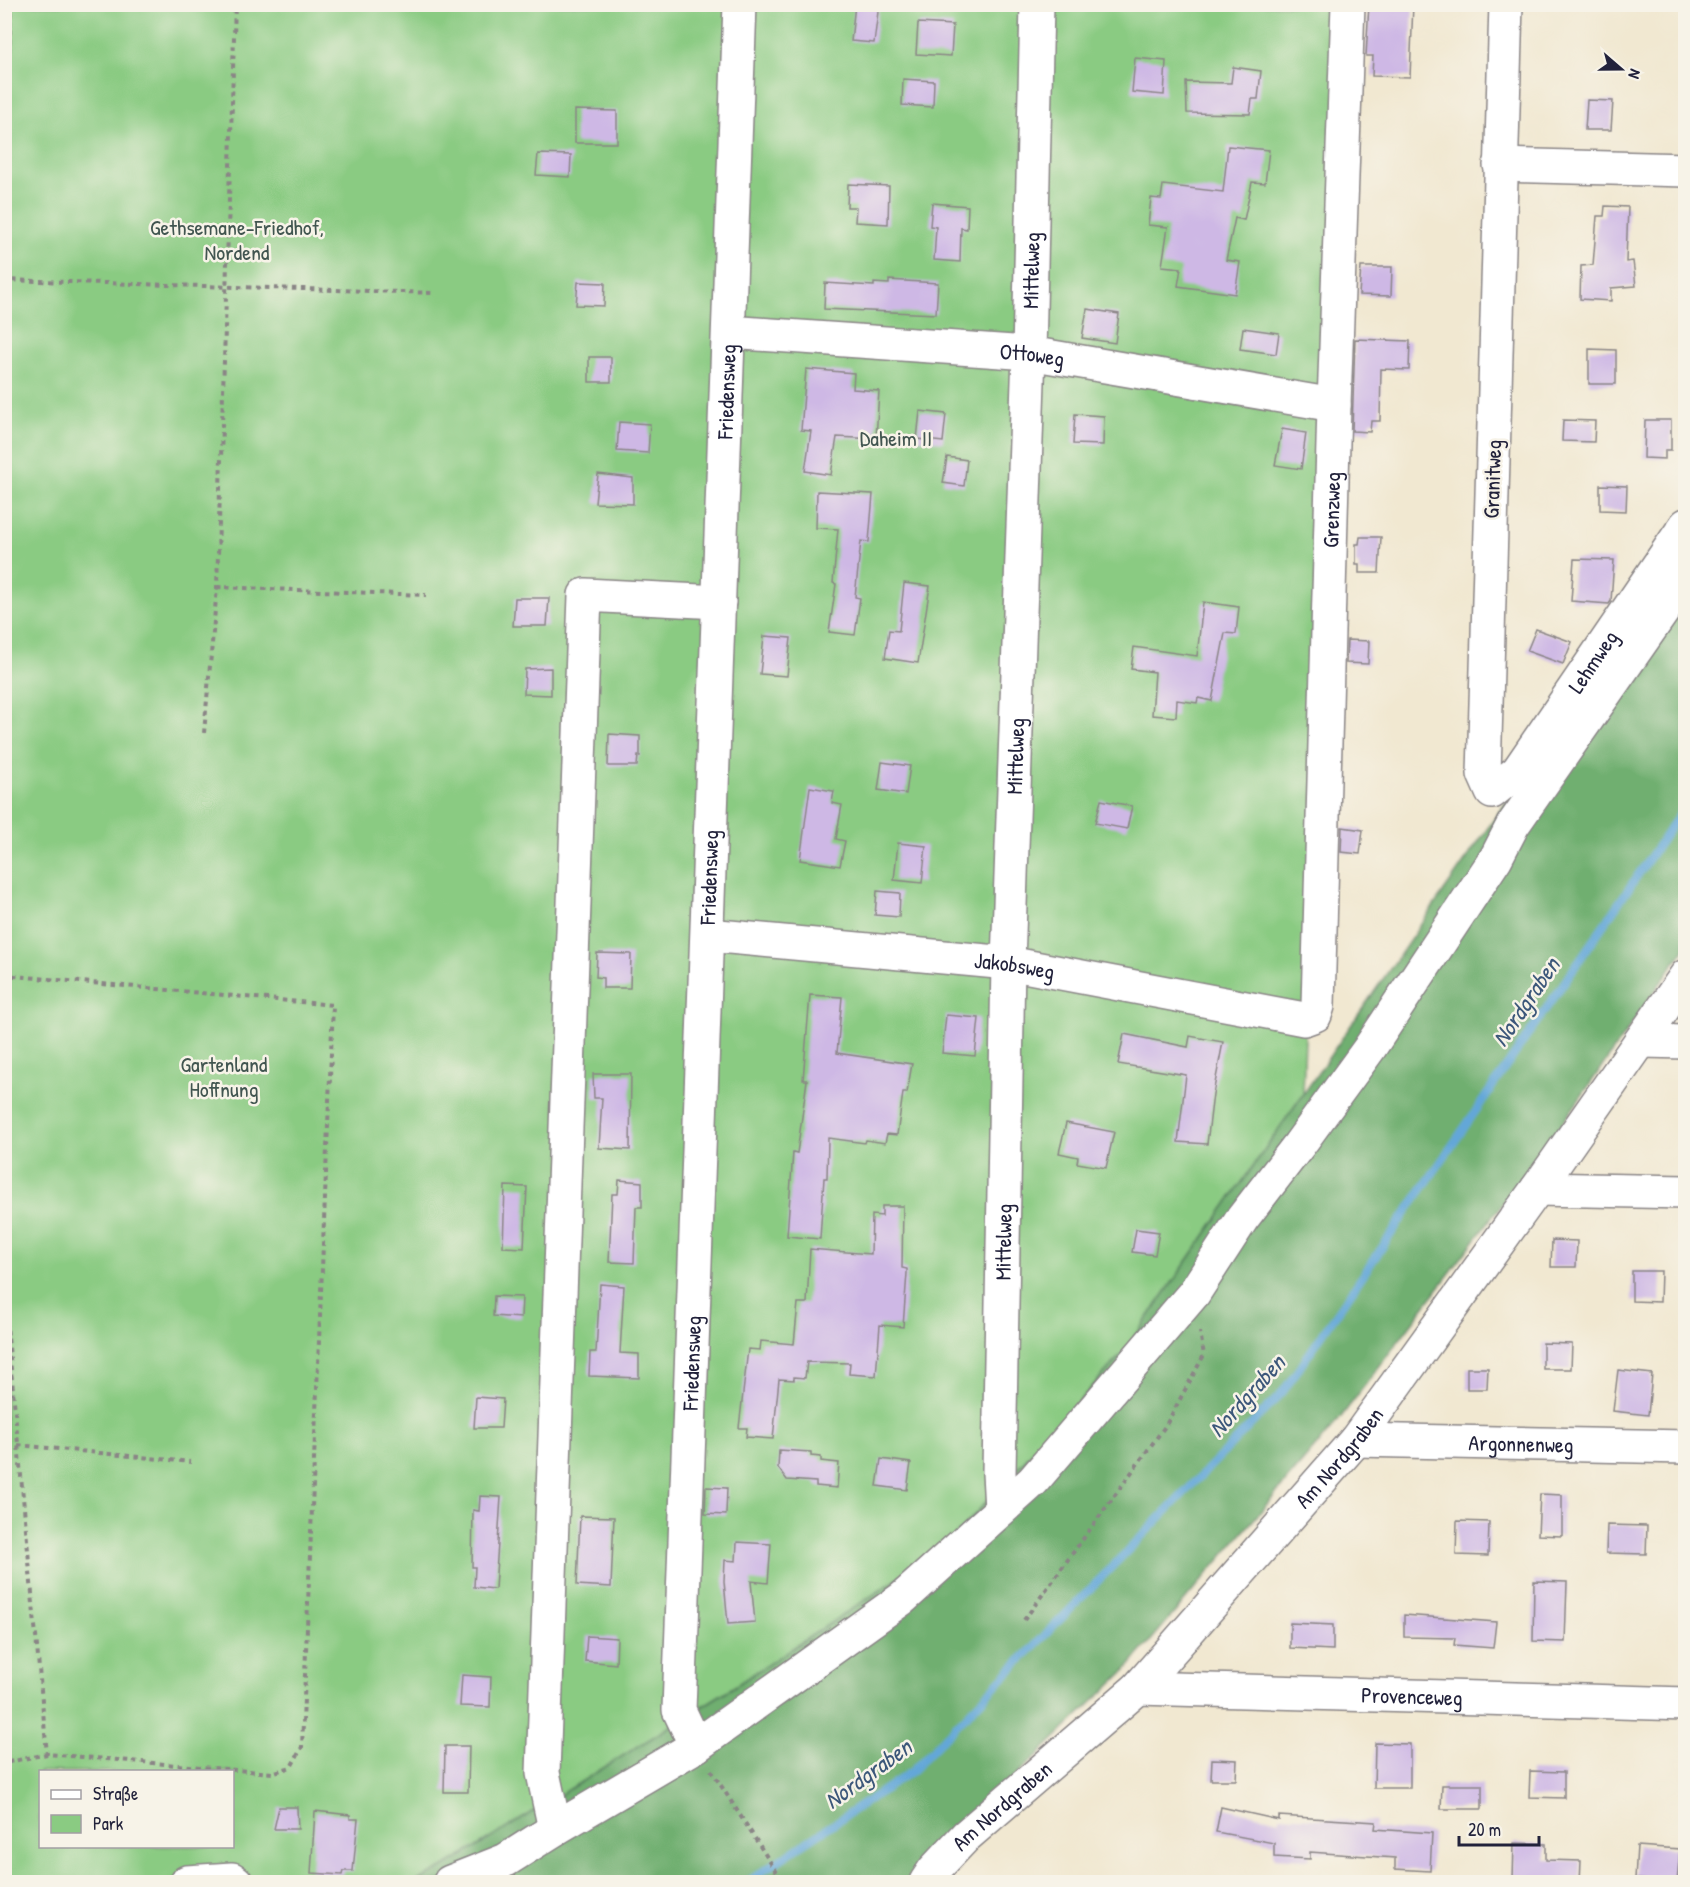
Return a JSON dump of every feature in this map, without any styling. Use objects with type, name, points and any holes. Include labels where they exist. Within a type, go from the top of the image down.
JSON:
[{"type":"street","name":"Friedensweg","points":[[696,1746],[679,1710],[740,4]]},
{"type":"street","name":"Mittelweg","points":[[1001,1509],[999,1473],[1008,963],[1029,353],[1037,4]]},
{"type":"street","name":"Grenzweg","points":[[1315,1015],[1318,1006],[1334,405],[1348,4]]},
{"type":"street","name":"Granitweg","points":[[1492,792],[1484,774],[1506,4]]},
{"type":"street","points":[[1500,165],[1686,171]]},
{"type":"street","name":"Ottoweg","points":[[729,332],[1029,353],[1334,405]]},
{"type":"street","name":"Lehmweg","points":[[1492,792],[1518,771],[1686,525]]},
{"type":"street","points":[[450,1882],[506,1860],[696,1746],[903,1598],[1033,1481],[1194,1293],[1242,1219],[1368,1049],[1496,858],[1513,825],[1686,578]]},
{"type":"street","points":[[555,1829],[543,1773],[585,595],[719,602]]},
{"type":"street","name":"Jakobsweg","points":[[708,935],[1008,963],[1304,1019],[1315,1015]]},
{"type":"street","name":"Am Nordgraben","points":[[926,1882],[934,1870],[966,1836],[1138,1688],[1356,1440],[1537,1189],[1686,976]]},
{"type":"street","points":[[1642,1041],[1686,1042]]},
{"type":"street","points":[[1537,1189],[1686,1192]]},
{"type":"street","name":"Argonnenweg","points":[[1356,1440],[1686,1447]]},
{"type":"street","name":"Provenceweg","points":[[1138,1688],[1686,1704]]},
{"type":"street","points":[[187,1882],[232,1879],[236,1882]]},
{"type":"path","points":[[4,187],[11,4]]},
{"type":"path","points":[[204,733],[217,587],[235,4]]},
{"type":"path","points":[[4,280],[435,293]]},
{"type":"path","points":[[217,587],[426,595]]},
{"type":"path","points":[[4,975],[333,1005],[302,1747],[291,1767],[272,1773],[47,1754],[4,1763]]},
{"type":"path","points":[[1024,1620],[1166,1425],[1204,1355],[1194,1293]]},
{"type":"path","points":[[4,1294],[47,1754]]},
{"type":"path","points":[[18,1445],[191,1462]]},
{"type":"path","points":[[726,1794],[783,1882]]},
{"type":"green space","name":"Daheim II","points":[[5,5],[1342,5],[1303,1094],[1125,1351],[943,1549],[735,1686],[443,1868],[416,1882],[5,1882]]},
{"type":"green space","points":[[1685,531],[1685,948],[1555,1134],[1341,1417],[1125,1671],[961,1829],[917,1881],[416,1882],[443,1868],[735,1686],[943,1549],[1125,1351],[1612,649]]},
{"type":"building","points":[[855,4],[879,4],[874,43],[851,41]]},
{"type":"building","points":[[1369,4],[1413,4],[1410,77],[1372,76],[1373,56],[1366,56]]},
{"type":"building","points":[[918,23],[953,25],[951,56],[916,54]]},
{"type":"building","points":[[1135,58],[1166,61],[1164,95],[1132,92]]},
{"type":"building","points":[[1233,67],[1261,71],[1258,99],[1252,99],[1250,114],[1187,113],[1186,82],[1231,83]]},
{"type":"building","points":[[903,79],[934,81],[933,107],[902,105]]},
{"type":"building","points":[[1587,100],[1613,101],[1611,130],[1585,130]]},
{"type":"building","points":[[575,110],[617,111],[617,143],[575,143]]},
{"type":"building","points":[[1228,146],[1269,150],[1265,183],[1252,182],[1244,220],[1235,218],[1226,260],[1240,262],[1235,294],[1178,286],[1181,268],[1162,266],[1168,227],[1148,225],[1151,198],[1161,199],[1163,185],[1223,192]]},
{"type":"building","points":[[538,154],[571,155],[570,177],[536,175]]},
{"type":"building","points":[[848,184],[889,186],[888,224],[855,222],[856,207],[847,207]]},
{"type":"building","points":[[932,203],[968,206],[967,229],[961,228],[960,262],[934,260],[936,227],[930,226]]},
{"type":"building","points":[[1605,206],[1628,207],[1626,262],[1633,261],[1636,286],[1611,288],[1611,301],[1580,299],[1581,266],[1593,265],[1597,216],[1604,216]]},
{"type":"building","points":[[1361,267],[1392,267],[1391,296],[1359,295]]},
{"type":"building","points":[[889,280],[938,283],[936,314],[824,309],[825,283],[874,286],[874,283],[889,284]]},
{"type":"building","points":[[578,282],[605,283],[604,306],[576,305]]},
{"type":"building","points":[[1087,309],[1119,314],[1115,343],[1082,338]]},
{"type":"building","points":[[1243,328],[1279,333],[1276,354],[1240,349]]},
{"type":"building","points":[[1355,339],[1410,341],[1409,370],[1381,369],[1380,421],[1371,421],[1370,432],[1352,431]]},
{"type":"building","points":[[1589,349],[1616,350],[1616,384],[1589,384]]},
{"type":"building","points":[[589,357],[611,357],[611,382],[589,382]]},
{"type":"building","points":[[806,369],[854,373],[853,389],[879,391],[876,439],[837,437],[831,475],[805,471],[811,431],[801,430]]},
{"type":"building","points":[[920,411],[946,414],[943,442],[917,439]]},
{"type":"building","points":[[1075,414],[1104,416],[1103,445],[1073,444]]},
{"type":"building","points":[[1563,420],[1595,421],[1594,442],[1562,441]]},
{"type":"building","points":[[1645,420],[1671,420],[1671,450],[1665,450],[1665,459],[1644,458]]},
{"type":"building","points":[[619,422],[650,424],[648,453],[617,451]]},
{"type":"building","points":[[1282,429],[1306,433],[1301,469],[1275,465]]},
{"type":"building","points":[[947,457],[967,460],[964,486],[943,483]]},
{"type":"building","points":[[598,474],[633,478],[633,504],[595,503]]},
{"type":"building","points":[[1600,485],[1627,486],[1626,511],[1600,510]]},
{"type":"building","points":[[817,491],[873,494],[869,542],[861,541],[855,597],[860,598],[855,635],[829,632],[836,584],[833,583],[838,529],[816,528]]},
{"type":"building","points":[[1360,537],[1381,537],[1379,573],[1359,573],[1359,564],[1356,564],[1356,544],[1359,544]]},
{"type":"building","points":[[1574,559],[1614,560],[1609,604],[1571,601]]},
{"type":"building","points":[[904,583],[930,586],[918,663],[885,658],[889,630],[899,631]]},
{"type":"building","points":[[515,598],[549,598],[547,626],[513,626]]},
{"type":"building","points":[[1203,602],[1239,607],[1236,634],[1225,633],[1212,701],[1198,698],[1197,703],[1177,700],[1176,717],[1152,715],[1155,672],[1131,669],[1134,647],[1197,656]]},
{"type":"building","points":[[1536,629],[1572,642],[1563,664],[1527,651]]},
{"type":"building","points":[[764,636],[791,638],[787,676],[760,674]]},
{"type":"building","points":[[1347,640],[1369,641],[1368,664],[1346,663]]},
{"type":"building","points":[[551,668],[551,695],[524,694],[525,669]]},
{"type":"building","points":[[609,734],[640,736],[640,756],[638,756],[637,766],[608,766]]},
{"type":"building","points":[[882,762],[910,766],[906,794],[878,790]]},
{"type":"building","points":[[810,787],[834,791],[832,803],[842,805],[836,839],[845,841],[840,866],[800,860]]},
{"type":"building","points":[[1101,800],[1132,806],[1127,829],[1095,823]]},
{"type":"building","points":[[1342,827],[1363,830],[1360,854],[1341,852]]},
{"type":"building","points":[[898,843],[926,846],[922,883],[894,880]]},
{"type":"building","points":[[877,891],[900,893],[899,917],[875,915]]},
{"type":"building","points":[[597,953],[631,954],[630,988],[603,988],[603,978],[596,977]]},
{"type":"building","points":[[810,995],[842,997],[837,1053],[912,1064],[907,1093],[903,1093],[897,1135],[887,1134],[885,1143],[828,1138],[827,1178],[824,1178],[820,1239],[787,1236],[793,1152],[797,1153],[807,1080],[803,1080]]},
{"type":"building","points":[[946,1015],[979,1018],[975,1056],[942,1053]]},
{"type":"building","points":[[1124,1034],[1188,1047],[1190,1036],[1223,1042],[1213,1094],[1207,1144],[1178,1142],[1186,1075],[1118,1064]]},
{"type":"building","points":[[593,1074],[631,1074],[630,1150],[599,1148],[602,1098],[594,1098]]},
{"type":"building","points":[[1066,1123],[1114,1132],[1106,1168],[1077,1163],[1078,1157],[1059,1153]]},
{"type":"building","points":[[619,1180],[642,1182],[642,1207],[636,1207],[634,1263],[609,1262],[612,1194],[618,1194]]},
{"type":"building","points":[[505,1186],[527,1187],[524,1248],[503,1247]]},
{"type":"building","points":[[882,1206],[903,1206],[902,1268],[907,1269],[907,1273],[903,1327],[880,1325],[876,1376],[849,1374],[850,1363],[807,1362],[805,1378],[779,1379],[773,1439],[746,1437],[747,1428],[739,1428],[748,1349],[760,1350],[761,1341],[794,1344],[798,1303],[807,1303],[810,1249],[871,1254],[872,1215],[882,1216]]},
{"type":"building","points":[[1136,1229],[1159,1232],[1155,1255],[1132,1252]]},
{"type":"building","points":[[1552,1240],[1577,1241],[1576,1267],[1551,1267]]},
{"type":"building","points":[[1632,1271],[1661,1271],[1660,1302],[1632,1301]]},
{"type":"building","points":[[600,1284],[624,1286],[620,1353],[639,1354],[639,1378],[589,1376],[590,1352],[596,1352]]},
{"type":"building","points":[[494,1296],[522,1297],[521,1318],[493,1316]]},
{"type":"building","points":[[1543,1343],[1572,1344],[1571,1369],[1543,1369]]},
{"type":"building","points":[[1467,1368],[1488,1368],[1487,1389],[1467,1389]]},
{"type":"building","points":[[1618,1370],[1652,1374],[1648,1415],[1613,1411]]},
{"type":"building","points":[[476,1397],[503,1399],[501,1428],[474,1428]]},
{"type":"building","points":[[779,1450],[811,1452],[811,1456],[821,1457],[821,1461],[839,1463],[837,1488],[816,1486],[816,1482],[787,1480],[778,1468]]},
{"type":"building","points":[[881,1459],[911,1463],[907,1490],[877,1486]]},
{"type":"building","points":[[706,1487],[727,1488],[726,1515],[705,1514]]},
{"type":"building","points":[[1540,1494],[1562,1495],[1562,1536],[1538,1535]]},
{"type":"building","points":[[480,1496],[501,1497],[495,1589],[474,1587],[473,1510],[479,1511]]},
{"type":"building","points":[[580,1516],[614,1517],[611,1587],[577,1585]]},
{"type":"building","points":[[1457,1521],[1489,1522],[1488,1556],[1456,1555]]},
{"type":"building","points":[[1607,1525],[1647,1526],[1646,1554],[1606,1553]]},
{"type":"building","points":[[737,1542],[771,1544],[768,1583],[751,1581],[755,1622],[728,1624],[724,1581],[725,1560],[736,1561]]},
{"type":"building","points":[[1534,1581],[1567,1582],[1565,1642],[1533,1641]]},
{"type":"building","points":[[1404,1615],[1496,1622],[1493,1648],[1454,1645],[1455,1638],[1404,1637]]},
{"type":"building","points":[[1290,1623],[1333,1625],[1333,1650],[1290,1648]]},
{"type":"building","points":[[587,1636],[617,1638],[616,1664],[585,1661]]},
{"type":"building","points":[[462,1675],[491,1677],[490,1707],[460,1706]]},
{"type":"building","points":[[1375,1743],[1410,1744],[1410,1788],[1374,1788]]},
{"type":"building","points":[[445,1746],[469,1746],[468,1792],[444,1792]]},
{"type":"building","points":[[1212,1759],[1237,1760],[1236,1780],[1211,1780]]},
{"type":"building","points":[[1530,1771],[1564,1772],[1564,1798],[1529,1797]]},
{"type":"building","points":[[1442,1785],[1482,1785],[1482,1809],[1441,1809]]},
{"type":"building","points":[[279,1807],[297,1807],[298,1829],[274,1829]]},
{"type":"building","points":[[1221,1807],[1279,1820],[1279,1816],[1376,1822],[1375,1829],[1432,1833],[1430,1871],[1395,1869],[1395,1858],[1310,1852],[1310,1859],[1274,1857],[1274,1843],[1216,1832]]},
{"type":"building","points":[[315,1811],[350,1815],[350,1819],[358,1819],[353,1871],[343,1871],[342,1875],[311,1873]]},
{"type":"building","points":[[1514,1843],[1546,1844],[1546,1860],[1581,1861],[1580,1882],[1513,1880]]},
{"type":"building","points":[[1637,1846],[1680,1849],[1677,1882],[1635,1879]]},
{"type":"waterway","name":"Nordgraben","points":[[747,1882],[912,1771],[1282,1393],[1686,805]]},
{"type":"park label","name":"Gethsemane-Friedhof, Nordend","points":[[237,240]]},
{"type":"park label","name":"Gartenland Hoffnung","points":[[224,1076]]}]
